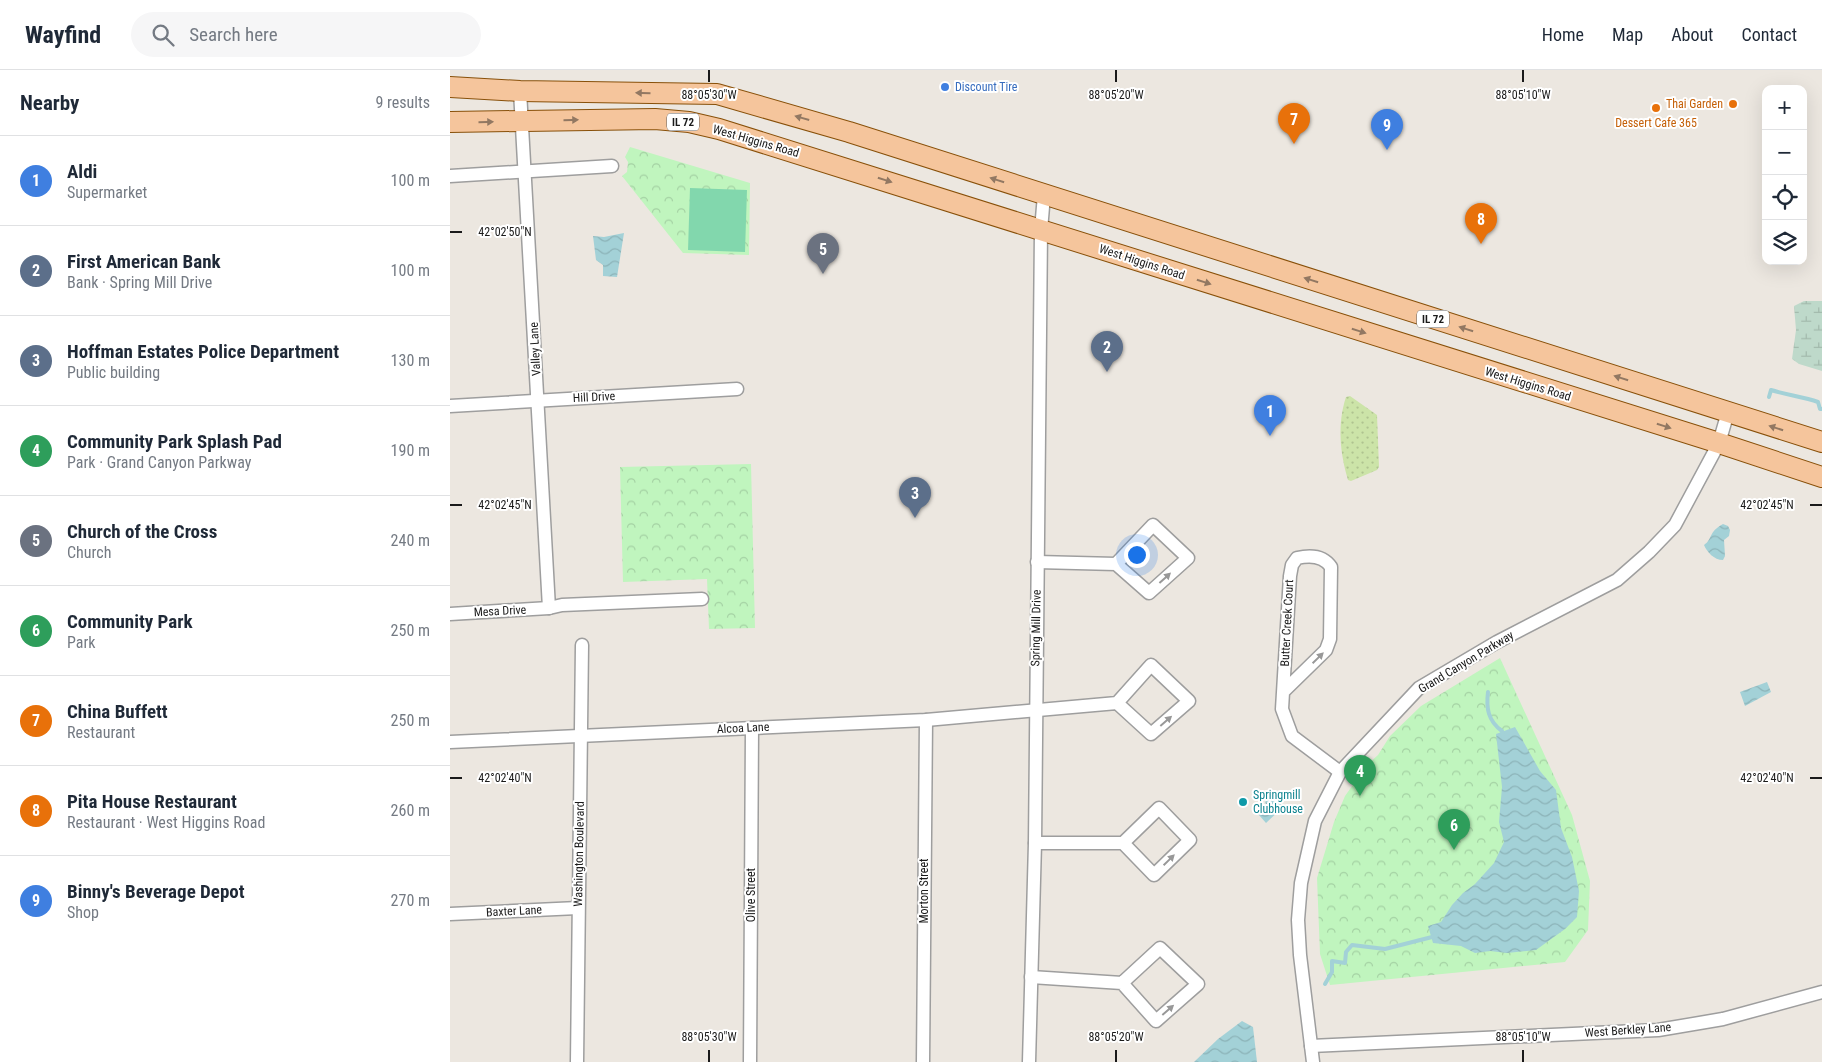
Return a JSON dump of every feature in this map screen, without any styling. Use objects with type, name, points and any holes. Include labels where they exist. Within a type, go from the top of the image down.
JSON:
[{"type":"main road","name":"IL 72","points":[[450,87],[520,91],[717,94],[849,132],[1822,442]]},
{"type":"main road","name":"West Higgins Road","points":[[450,122],[655,119],[689,122],[719,129],[1822,477]]},
{"type":"street","name":"Valley Lane","points":[[520,91],[526,171],[549,608]]},
{"type":"street","points":[[450,176],[612,166]]},
{"type":"street","name":"Spring Mill Drive","points":[[1029,1062],[1035,843],[1041,230],[1044,195]]},
{"type":"street","name":"Hill Drive","points":[[450,406],[737,389]]},
{"type":"street","name":"Grand Canyon Parkway","points":[[1313,1062],[1300,955],[1298,920],[1301,884],[1315,821],[1340,772],[1419,688],[1497,642],[1617,580],[1649,552],[1675,525],[1719,443],[1728,412]]},
{"type":"street","points":[[1037,562],[1116,564],[1149,593],[1188,558],[1153,525],[1116,564]]},
{"type":"street","name":"Butter Creek Court","points":[[1283,692],[1326,650],[1330,639],[1331,567],[1328,562],[1315,556],[1297,558],[1292,565],[1290,576],[1283,692],[1282,709],[1292,736],[1340,772]]},
{"type":"street","name":"Mesa Drive","points":[[450,614],[549,608],[562,604],[702,599]]},
{"type":"street","name":"Washington Boulevard","points":[[577,1062],[582,645]]},
{"type":"street","points":[[1151,666],[1189,701],[1151,734],[1117,703],[1151,666]]},
{"type":"street","name":"Alcoa Lane","points":[[450,742],[926,720],[1117,703]]},
{"type":"street","name":"Morton Street","points":[[923,1062],[926,720]]},
{"type":"street","name":"Olive Street","points":[[750,1062],[752,728]]},
{"type":"street","points":[[1035,843],[1123,843],[1159,808],[1190,840],[1154,875],[1123,843]]},
{"type":"street","name":"Baxter Lane","points":[[450,914],[578,908]]},
{"type":"street","points":[[1031,977],[1122,983],[1156,1021],[1198,984],[1160,948],[1122,983]]},
{"type":"street","name":"West Berkley Lane","points":[[1311,1046],[1658,1030],[1723,1019],[1822,992]]},
{"type":"green space","points":[[630,147],[750,183],[749,255],[683,253],[622,176],[627,172],[628,162],[625,157]]},
{"type":"green space","points":[[690,188],[747,190],[745,252],[688,250]]},
{"type":"green space","points":[[1804,301],[1822,301],[1822,371],[1799,364],[1792,359],[1796,330],[1794,306]]},
{"type":"green space","points":[[1350,396],[1377,415],[1379,467],[1377,470],[1351,481],[1348,480],[1341,449],[1341,418],[1346,397]]},
{"type":"green space","points":[[751,464],[755,628],[709,629],[707,579],[623,582],[620,467]]},
{"type":"green space","points":[[1500,658],[1572,815],[1590,881],[1588,930],[1565,962],[1330,985],[1320,954],[1317,878],[1334,822],[1345,796],[1367,765],[1378,755],[1390,736],[1421,706]]},
{"type":"water","points":[[624,233],[617,277],[603,276],[603,265],[596,260],[593,236],[604,237]]},
{"type":"water","points":[[1723,524],[1728,526],[1730,530],[1729,536],[1724,540],[1725,556],[1723,560],[1711,555],[1704,545],[1715,530]]},
{"type":"water","points":[[1767,682],[1771,692],[1745,706],[1740,692]]},
{"type":"water","points":[[1515,727],[1540,771],[1556,790],[1561,828],[1572,857],[1579,891],[1577,917],[1565,929],[1536,950],[1507,953],[1490,951],[1475,953],[1461,946],[1433,943],[1428,926],[1441,922],[1452,905],[1494,863],[1504,842],[1499,822],[1502,787],[1496,734]]},
{"type":"water","points":[[1275,793],[1282,800],[1279,803],[1283,807],[1266,823],[1258,814],[1267,806],[1265,802]]},
{"type":"water","points":[[1242,1021],[1253,1027],[1257,1062],[1194,1062],[1218,1039]]},
{"type":"waterway","points":[[1769,397],[1771,390],[1818,402],[1820,409],[1822,409]]},
{"type":"waterway","points":[[1488,692],[1489,714],[1497,727],[1502,731],[1503,736]]},
{"type":"waterway","points":[[1325,984],[1332,972],[1332,961],[1345,963],[1346,952],[1352,945],[1385,949],[1436,936]]},
{"type":"place","name":"Discount Tire","points":[[945,87]]},
{"type":"place","name":"Thai Garden","points":[[1733,104]]},
{"type":"place","name":"Dessert Cafe 365","points":[[1656,108]]},
{"type":"place","name":"China Buffett","points":[[1294,144]]},
{"type":"place","name":"Binny's Beverage Depot","points":[[1387,150]]},
{"type":"place","name":"Pita House Restaurant","points":[[1481,244]]},
{"type":"place","name":"Church of the Cross","points":[[823,274]]},
{"type":"place","name":"First American Bank","points":[[1107,372]]},
{"type":"place","name":"Aldi","points":[[1270,436]]},
{"type":"place","name":"Hoffman Estates Police Department","points":[[915,518]]},
{"type":"place","name":"Community Park Splash Pad","points":[[1360,796]]},
{"type":"place","name":"Springmill Clubhouse","points":[[1243,802]]},
{"type":"place","name":"Community Park","points":[[1454,850]]}]
